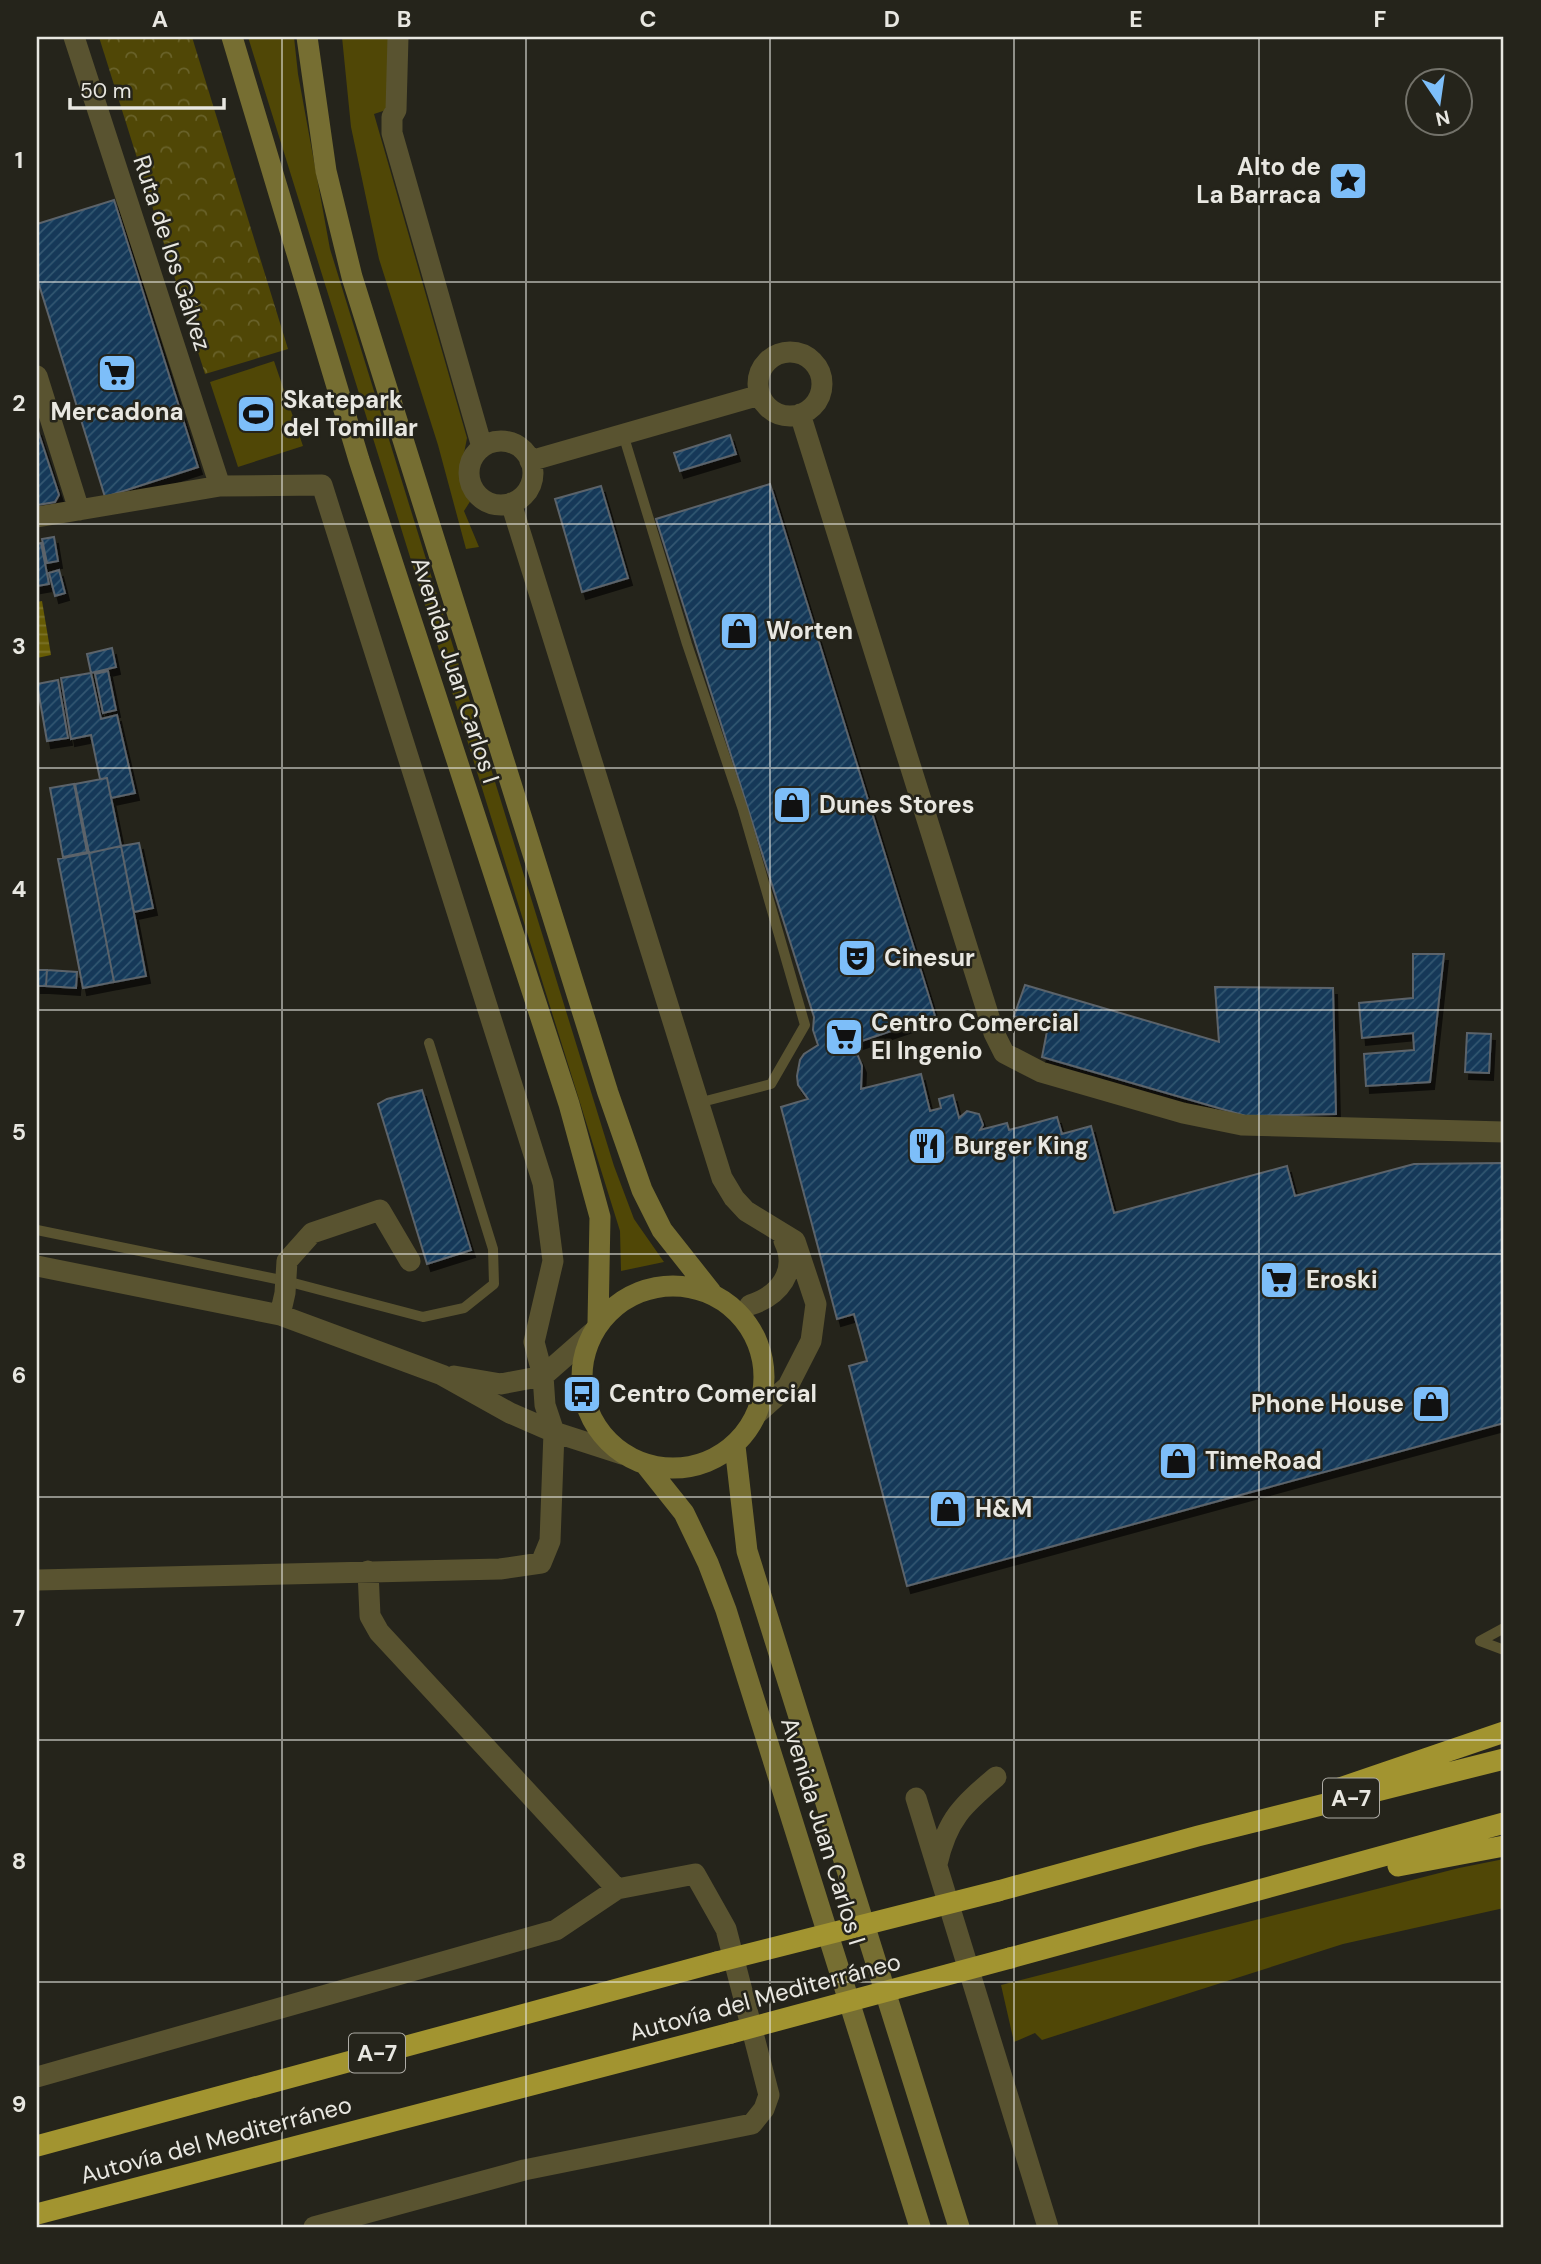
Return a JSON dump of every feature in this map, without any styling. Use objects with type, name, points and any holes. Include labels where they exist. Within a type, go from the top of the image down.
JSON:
[{"type":"highway","points":[[1198,1836],[1504,1732]]},
{"type":"highway","name":"Autovía del Mediterráneo","points":[[37,2146],[717,1962],[1504,1759]]},
{"type":"highway","name":"Autovía del Mediterráneo","points":[[37,2214],[732,2033],[1504,1823]]},
{"type":"highway","points":[[1262,1891],[1504,1846]]},
{"type":"street","name":"Ruta de los Gálvez","points":[[74,37],[220,486]]},
{"type":"street","name":"Avenida Juan Carlos I","points":[[232,37],[359,460],[569,1104],[600,1217],[595,1328]]},
{"type":"street","points":[[307,37],[326,171],[352,278],[608,1093],[642,1190],[662,1230],[711,1292]]},
{"type":"street","points":[[398,37],[396,110],[392,133],[482,447]]},
{"type":"street","points":[[782,353],[803,355],[817,366],[822,377],[817,401],[807,412],[800,414],[783,416],[772,411],[760,395],[758,378],[762,368],[772,357],[782,353]]},
{"type":"street","points":[[37,376],[79,510]]},
{"type":"street","points":[[530,461],[760,395]]},
{"type":"street","points":[[800,414],[994,1033],[1004,1053],[1041,1072],[1183,1113],[1242,1125],[1504,1132]]},
{"type":"street","points":[[492,442],[513,443],[527,454],[530,461],[533,477],[529,488],[517,500],[493,504],[473,491],[469,481],[469,468],[472,457],[482,447],[492,442]]},
{"type":"street","points":[[37,517],[220,486],[321,485],[543,1183],[552,1261],[534,1342],[545,1405],[554,1432],[550,1541],[541,1563],[500,1569],[38,1580]]},
{"type":"street","points":[[37,1266],[280,1315],[442,1375],[510,1413],[554,1432],[660,1468],[697,1466],[720,1456],[735,1446],[759,1412],[788,1386],[811,1342],[816,1304],[795,1241],[746,1210],[734,1198],[722,1178],[511,503]]},
{"type":"street","points":[[280,1315],[287,1261],[312,1233],[380,1210],[410,1261]]},
{"type":"street","points":[[750,1306],[765,1301],[781,1286],[787,1273],[791,1256],[785,1242],[772,1226]]},
{"type":"street","points":[[442,1375],[501,1384],[542,1376],[627,1297],[655,1287],[689,1286],[711,1292],[733,1306],[747,1321],[763,1353],[765,1392],[759,1412]]},
{"type":"street","points":[[595,1328],[582,1362],[582,1394],[596,1427],[622,1454]]},
{"type":"street","points":[[735,1446],[747,1551],[960,2227]]},
{"type":"street","name":"Avenida Juan Carlos I","points":[[645,1464],[684,1513],[708,1563],[726,1610],[920,2227]]},
{"type":"street","points":[[368,1572],[370,1616],[379,1632],[617,1889]]},
{"type":"street","points":[[937,1866],[943,1838],[962,1806],[996,1777]]},
{"type":"street","points":[[916,1798],[1048,2227]]},
{"type":"street","points":[[37,2077],[556,1930],[617,1889],[695,1874],[726,1929],[769,2095],[764,2109],[752,2124],[524,2170],[314,2227]]},
{"type":"lane","points":[[623,434],[687,644],[743,810],[805,1026],[771,1084],[698,1103]]},
{"type":"lane","points":[[37,1230],[286,1280],[423,1317],[464,1308],[494,1283],[494,1249],[429,1043]]},
{"type":"lane","points":[[1504,1628],[1480,1641],[1504,1650]]},
{"type":"green space","points":[[99,37],[192,37],[288,349],[205,374]]},
{"type":"green space","points":[[248,37],[294,37],[298,74],[330,249],[614,1166],[634,1219],[664,1262],[621,1271],[620,1231]]},
{"type":"green space","points":[[342,37],[390,37],[389,109],[374,114],[467,438],[460,474],[471,500],[464,511],[479,547],[466,549],[438,445],[379,259],[351,127]]},
{"type":"green space","name":"Skatepark del Tomillar","points":[[274,361],[303,446],[238,467],[210,382]]},
{"type":"green space","points":[[1504,1859],[1504,1908],[1343,1944],[1042,2040],[1035,2033],[1014,2042],[1001,1985],[1459,1868]]},
{"type":"shaded area","points":[[42,601],[51,655],[37,658],[37,602]]},
{"type":"building","name":"Mercadona","points":[[114,200],[198,467],[105,497],[37,278],[37,224]]},
{"type":"building","points":[[37,428],[59,495],[55,502],[37,505]]},
{"type":"building","points":[[730,435],[736,454],[680,471],[674,453]]},
{"type":"building","name":"Centro Comercial El Ingenio","points":[[770,484],[935,1016],[847,1046],[858,1056],[862,1066],[861,1089],[921,1074],[930,1111],[941,1108],[939,1099],[953,1095],[959,1118],[967,1111],[979,1114],[983,1125],[980,1130],[1007,1123],[1009,1130],[1057,1117],[1062,1134],[1091,1126],[1114,1213],[1287,1166],[1295,1196],[1414,1164],[1504,1163],[1504,1423],[907,1586],[849,1366],[867,1361],[854,1314],[837,1319],[781,1107],[808,1099],[798,1085],[797,1076],[804,1054],[818,1045],[813,1030],[814,1017],[656,519]]},
{"type":"building","points":[[601,486],[628,578],[582,592],[555,499]]},
{"type":"building","points":[[54,537],[58,561],[47,563],[42,539]]},
{"type":"building","points":[[41,543],[49,584],[37,586],[37,544]]},
{"type":"building","points":[[59,570],[65,593],[55,596],[49,573]]},
{"type":"building","points":[[112,648],[116,667],[91,673],[87,654]]},
{"type":"building","points":[[108,671],[116,710],[103,713],[95,674]]},
{"type":"building","points":[[91,673],[101,719],[117,715],[135,793],[111,798],[107,778],[100,779],[91,735],[71,739],[61,678]]},
{"type":"building","points":[[58,680],[68,738],[47,741],[37,684]]},
{"type":"building","points":[[107,778],[121,846],[89,853],[75,784]]},
{"type":"building","points":[[74,784],[87,852],[63,857],[50,788]]},
{"type":"building","points":[[139,843],[153,908],[134,912],[121,846]]},
{"type":"building","points":[[121,846],[146,976],[114,982],[89,853]]},
{"type":"building","points":[[89,853],[114,982],[83,988],[58,859]]},
{"type":"building","points":[[1413,954],[1444,954],[1430,1082],[1366,1086],[1364,1054],[1414,1050],[1413,1033],[1362,1038],[1359,1003],[1413,998]]},
{"type":"building","points":[[37,970],[47,970],[46,986],[37,986]]},
{"type":"building","points":[[47,970],[77,972],[76,988],[46,986]]},
{"type":"building","points":[[1025,985],[1219,1042],[1215,987],[1333,988],[1336,1114],[1246,1116],[1042,1057],[1048,1026],[1014,1016]]},
{"type":"building","points":[[1467,1033],[1491,1034],[1489,1073],[1465,1072]]},
{"type":"building","points":[[422,1090],[471,1250],[427,1264],[378,1104]]},
{"type":"place","name":"Alto de La Barraca","points":[[1348,181]]},
{"type":"place","name":"Mercadona","points":[[117,373]]},
{"type":"place","name":"Skatepark del Tomillar","points":[[256,414]]},
{"type":"place","name":"Worten","points":[[739,631]]},
{"type":"place","name":"Dunes Stores","points":[[792,805]]},
{"type":"place","name":"Cinesur","points":[[857,958]]},
{"type":"place","name":"Centro Comercial El Ingenio","points":[[844,1037]]},
{"type":"place","name":"Burger King","points":[[927,1146]]},
{"type":"place","name":"Eroski","points":[[1279,1280]]},
{"type":"place","name":"Centro Comercial","points":[[582,1394]]},
{"type":"place","name":"Phone House","points":[[1431,1404]]},
{"type":"place","name":"TimeRoad","points":[[1178,1461]]},
{"type":"place","name":"H&M","points":[[948,1509]]}]
